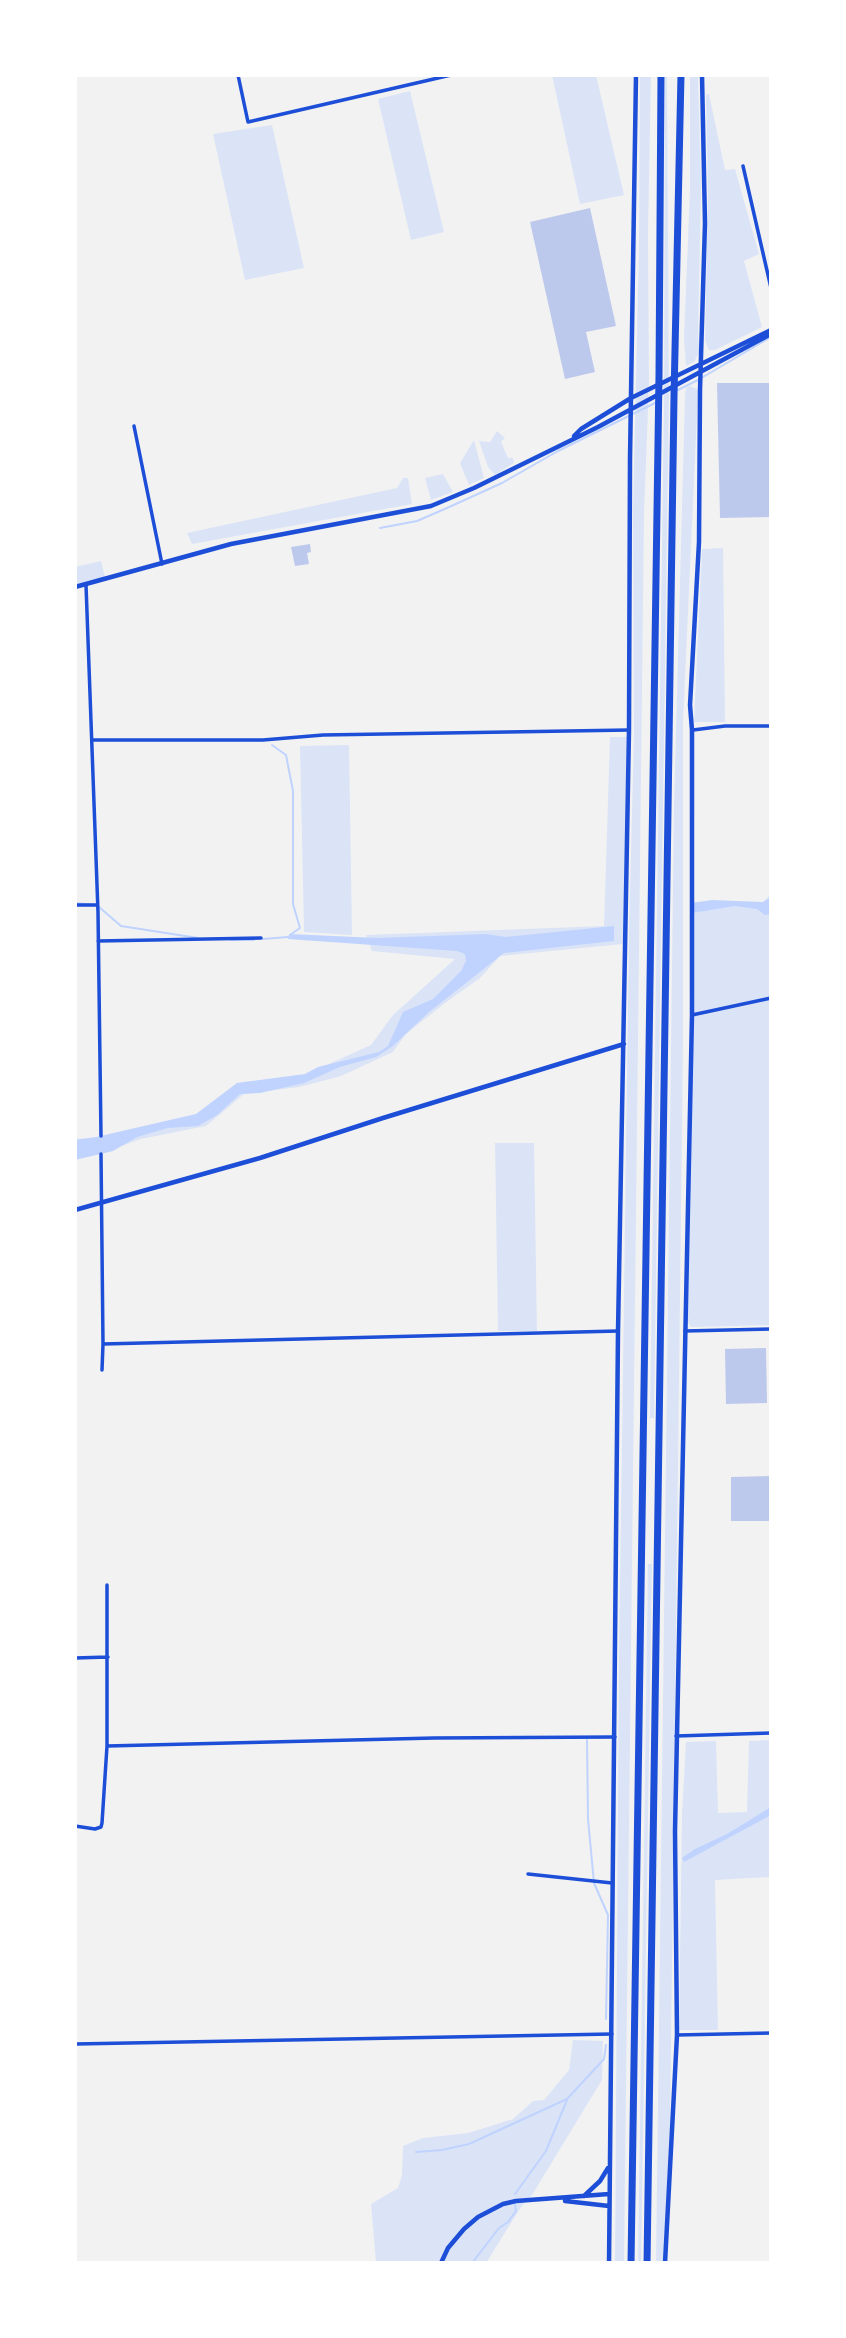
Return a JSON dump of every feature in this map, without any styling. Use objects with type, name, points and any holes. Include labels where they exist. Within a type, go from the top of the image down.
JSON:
[{"type":"highway","points":[[631,2263],[659,376],[661,75]]},
{"type":"highway","points":[[648,2263],[674,396],[681,75]]},
{"type":"street","points":[[238,75],[248,122],[451,75]]},
{"type":"street","points":[[609,2263],[618,1331],[629,730],[636,75]]},
{"type":"street","points":[[665,2263],[677,2035],[676,1736],[692,1015],[690,705],[699,542],[705,202],[702,75]]},
{"type":"street","points":[[743,166],[771,288]]},
{"type":"street","points":[[571,439],[581,429],[631,398],[701,362],[771,332]]},
{"type":"street","points":[[75,587],[250,540],[431,506],[474,488],[631,410],[771,332]]},
{"type":"street","points":[[134,426],[162,564]]},
{"type":"street","points":[[86,585],[98,941],[101,1136]]},
{"type":"street","points":[[692,730],[718,726],[771,726]]},
{"type":"street","points":[[92,740],[263,740],[323,735],[629,730]]},
{"type":"street","points":[[75,905],[97,905]]},
{"type":"street","points":[[98,941],[261,939]]},
{"type":"street","points":[[692,1015],[771,998]]},
{"type":"street","points":[[75,1210],[260,1158],[624,1044]]},
{"type":"street","points":[[101,1154],[102,1370]]},
{"type":"street","points":[[685,1331],[771,1329]]},
{"type":"street","points":[[103,1344],[618,1331]]},
{"type":"street","points":[[75,1826],[101,1828],[107,1746],[107,1586]]},
{"type":"street","points":[[75,1658],[108,1657]]},
{"type":"street","points":[[676,1736],[771,1733]]},
{"type":"street","points":[[107,1746],[421,1738],[614,1737]]},
{"type":"street","points":[[528,1874],[614,1884]]},
{"type":"street","points":[[677,2035],[771,2033]]},
{"type":"street","points":[[75,2044],[612,2034]]},
{"type":"street","points":[[584,2196],[600,2182],[610,2164]]},
{"type":"street","points":[[441,2263],[457,2235],[490,2210],[516,2201],[609,2194]]},
{"type":"street","points":[[557,2199],[609,2206]]},
{"type":"shaded area","points":[[552,75],[596,75],[624,195],[580,204]]},
{"type":"shaded area","points":[[640,75],[651,75],[649,382],[644,514],[624,2263],[615,2263],[619,1658],[634,735],[633,515]]},
{"type":"shaded area","points":[[665,75],[669,399],[654,1418],[650,1418],[664,401]]},
{"type":"shaded area","points":[[690,75],[698,75],[701,187],[700,351],[694,362],[686,366],[684,338],[690,190]]},
{"type":"shaded area","points":[[410,91],[444,232],[411,240],[378,99]]},
{"type":"shaded area","points":[[709,94],[725,170],[735,169],[759,254],[744,261],[762,327],[715,350],[709,350],[705,340],[708,196],[706,95]]},
{"type":"shaded area","points":[[272,125],[304,268],[245,280],[213,134]]},
{"type":"shaded area","points":[[690,386],[697,389],[698,393],[683,722],[683,1046],[670,2129],[664,2263],[656,2263],[674,806],[685,395],[686,388]]},
{"type":"shaded area","points":[[497,431],[505,438],[501,442],[508,458],[513,458],[514,463],[495,475],[488,467],[479,441],[490,442]]},
{"type":"shaded area","points":[[474,440],[484,478],[469,485],[460,463]]},
{"type":"shaded area","points":[[443,474],[453,492],[431,500],[425,478]]},
{"type":"shaded area","points":[[403,478],[408,478],[412,504],[192,544],[187,533],[397,488]]},
{"type":"shaded area","points":[[723,548],[725,722],[694,722],[702,549]]},
{"type":"shaded area","points":[[101,561],[105,577],[77,586],[75,567]]},
{"type":"shaded area","points":[[610,737],[627,737],[623,944],[500,956],[480,978],[406,1034],[393,1052],[341,1076],[299,1087],[244,1094],[206,1126],[141,1139],[99,1154],[75,1158],[75,1139],[98,1138],[198,1115],[244,1082],[300,1077],[371,1045],[393,1015],[455,959],[372,951],[366,935],[604,926]]},
{"type":"shaded area","points":[[349,745],[352,935],[304,932],[300,746]]},
{"type":"shaded area","points":[[771,894],[771,1325],[691,1327],[688,1322],[692,913],[697,904],[761,904]]},
{"type":"shaded area","points":[[495,1143],[534,1143],[537,1331],[498,1331]]},
{"type":"shaded area","points":[[648,1564],[652,1564],[641,2263],[638,2263]]},
{"type":"shaded area","points":[[771,1740],[771,1877],[715,1880],[718,2030],[679,2030],[682,1814],[686,1742],[716,1741],[718,1813],[747,1812],[749,1741]]},
{"type":"shaded area","points":[[573,2040],[603,2041],[602,2080],[532,2195],[521,2207],[486,2263],[376,2263],[371,2204],[398,2188],[402,2175],[403,2146],[423,2138],[468,2133],[513,2119],[533,2101],[544,2100],[569,2070]]},
{"type":"water","points":[[771,897],[771,914],[765,915],[757,909],[735,906],[692,913],[691,903],[712,900],[763,902]]},
{"type":"water","points":[[614,926],[614,941],[504,953],[429,1012],[393,1046],[376,1057],[340,1067],[304,1083],[260,1093],[240,1094],[217,1115],[198,1126],[168,1128],[137,1137],[113,1151],[75,1160],[75,1140],[196,1114],[237,1083],[305,1074],[318,1067],[379,1052],[388,1046],[403,1012],[433,999],[461,971],[466,961],[465,954],[457,951],[288,939],[289,934],[378,938],[486,934],[506,937]]},
{"type":"water","points":[[771,1807],[771,1815],[684,1862],[682,1858],[695,1849],[727,1834]]},
{"type":"building","points":[[590,208],[616,326],[586,332],[595,372],[565,379],[530,222]]},
{"type":"building","points":[[717,383],[771,383],[771,517],[720,518]]},
{"type":"building","points":[[310,544],[311,552],[307,553],[309,564],[295,566],[291,547]]},
{"type":"building","points":[[766,1348],[767,1403],[726,1404],[725,1349]]},
{"type":"building","points":[[771,1476],[771,1521],[731,1521],[731,1477]]},
{"type":"waterway","points":[[703,377],[771,337]]},
{"type":"waterway","points":[[678,390],[698,380]]},
{"type":"waterway","points":[[380,528],[417,521],[502,483],[558,451],[655,403]]},
{"type":"waterway","points":[[272,745],[286,755],[293,791],[293,904],[300,928],[290,935]]},
{"type":"waterway","points":[[75,903],[95,905]]},
{"type":"waterway","points":[[99,907],[121,926],[198,938]]},
{"type":"waterway","points":[[263,939],[288,937]]},
{"type":"waterway","points":[[231,940],[254,940]]},
{"type":"waterway","points":[[587,1740],[588,1819],[594,1883],[608,1915],[606,2019]]},
{"type":"waterway","points":[[416,2152],[469,2144],[567,2099],[604,2059],[606,2045]]},
{"type":"waterway","points":[[515,2194],[546,2151],[567,2100]]},
{"type":"waterway","points":[[472,2263],[499,2228],[508,2222],[516,2211],[515,2205]]}]
